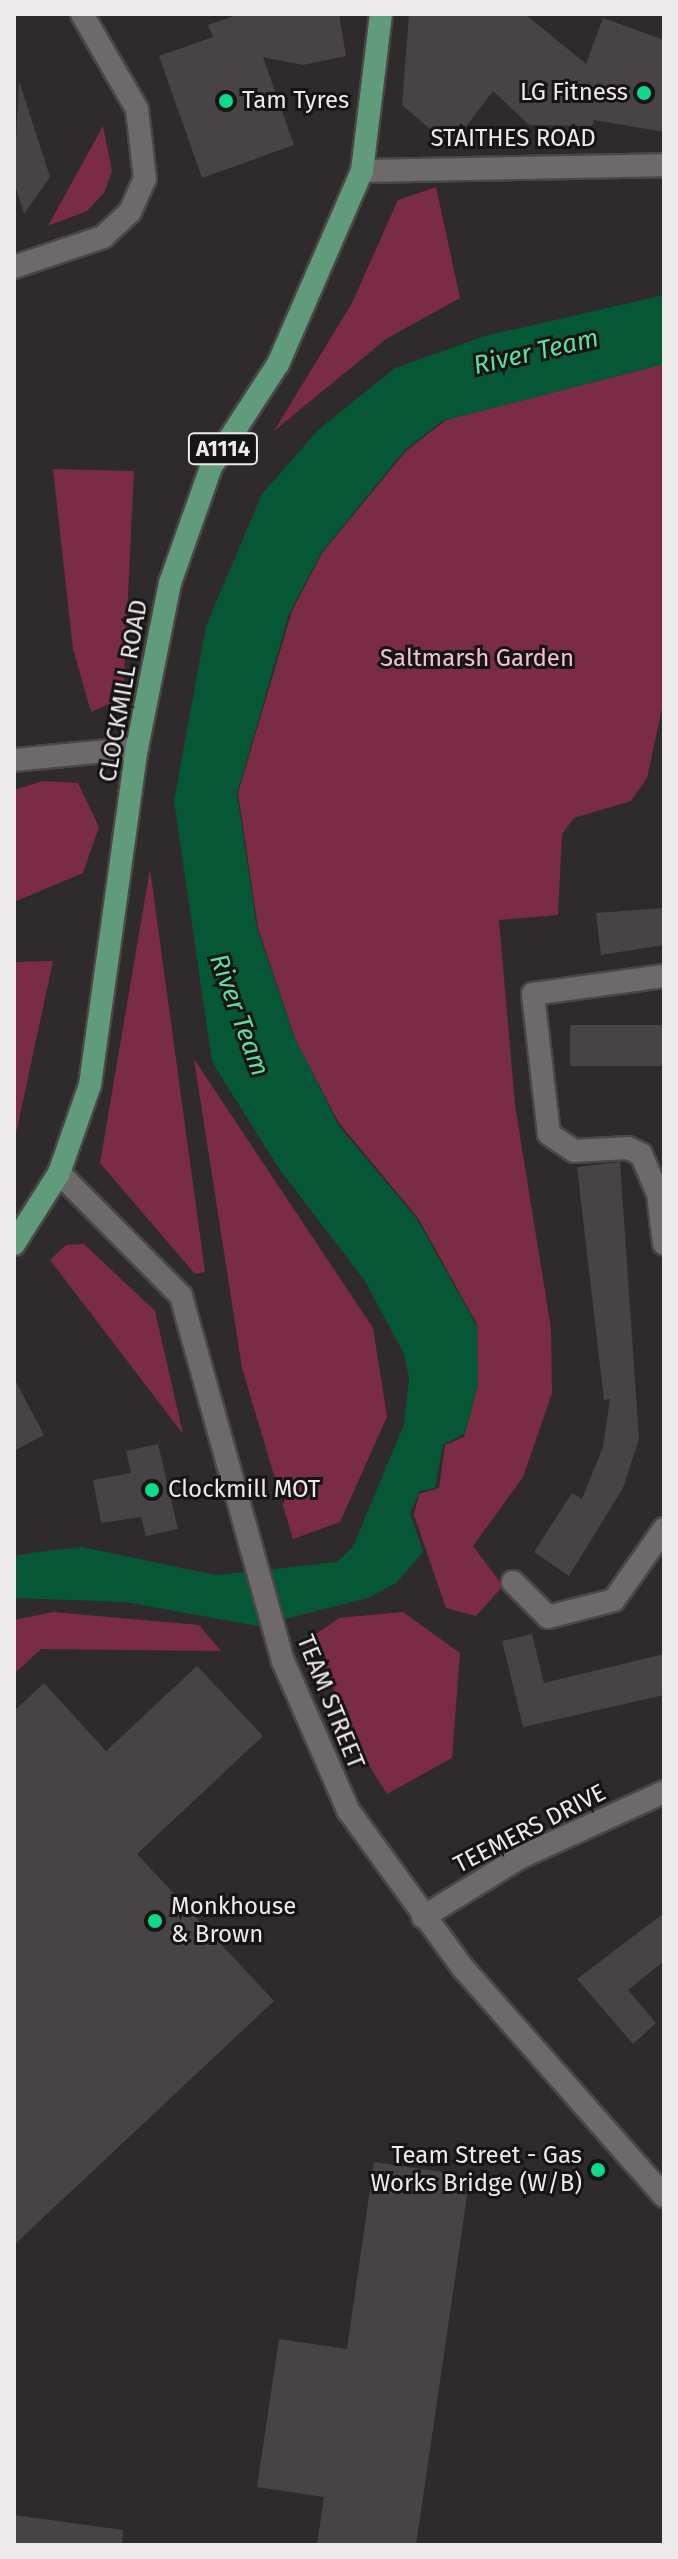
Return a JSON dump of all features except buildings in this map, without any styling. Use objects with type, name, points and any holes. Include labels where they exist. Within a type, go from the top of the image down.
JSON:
[{"type":"main road","name":"A1114","points":[[362,171],[381,14]]},
{"type":"main road","name":"CLOCKMILL ROAD","points":[[14,1244],[59,1173],[90,1085],[105,1005],[137,748],[170,583],[211,467],[292,337],[362,171]]},
{"type":"street","points":[[14,267],[81,247],[119,224],[143,188],[145,138],[124,80],[82,14]]},
{"type":"street","name":"STAITHES ROAD","points":[[362,171],[664,165]]},
{"type":"street","points":[[14,760],[137,748]]},
{"type":"street","points":[[664,976],[533,994],[549,1134],[574,1151],[628,1148],[641,1154],[658,1194],[664,1244]]},
{"type":"street","name":"TEAM STREET","points":[[59,1173],[172,1284],[189,1318],[204,1388],[283,1661],[328,1774],[423,1917],[664,2196]]},
{"type":"street","points":[[513,1582],[548,1617],[614,1600],[663,1531]]},
{"type":"street","name":"TEEMERS DRIVE","points":[[423,1917],[521,1857],[664,1792]]},
{"type":"green space","points":[[103,126],[112,171],[104,193],[87,211],[48,226]]},
{"type":"green space","points":[[436,187],[460,298],[386,339],[274,431],[352,303],[398,200]]},
{"type":"green space","name":"Saltmarsh Garden","points":[[664,364],[664,699],[647,778],[631,801],[574,818],[562,834],[558,915],[499,920],[515,1105],[551,1329],[552,1393],[523,1477],[473,1546],[503,1586],[476,1616],[446,1608],[414,1515],[419,1494],[439,1488],[445,1445],[464,1437],[478,1385],[477,1324],[418,1218],[339,1123],[296,1041],[258,928],[238,793],[292,611],[322,553],[406,451],[446,420]]},
{"type":"green space","points":[[53,469],[134,471],[123,698],[91,712],[73,649]]},
{"type":"green space","points":[[43,781],[78,783],[99,827],[83,873],[14,902],[14,790]]},
{"type":"green space","points":[[150,869],[205,1272],[195,1274],[100,1163]]},
{"type":"green space","points":[[53,961],[14,1143],[14,962]]},
{"type":"green space","points":[[194,1059],[373,1328],[387,1417],[340,1522],[293,1539],[242,1368]]},
{"type":"green space","points":[[84,1244],[155,1311],[183,1434],[50,1260],[66,1245]]},
{"type":"green space","points":[[53,1612],[199,1625],[221,1651],[41,1649],[14,1674],[14,1620]]},
{"type":"green space","points":[[403,1612],[460,1653],[452,1758],[387,1794],[347,1731],[316,1634],[339,1618]]},
{"type":"water","name":"River Team","points":[[664,295],[664,364],[442,421],[404,451],[321,553],[289,614],[237,794],[257,928],[294,1036],[339,1126],[417,1219],[477,1326],[478,1384],[465,1433],[443,1445],[435,1488],[420,1491],[410,1513],[423,1552],[396,1583],[368,1598],[257,1626],[126,1602],[14,1598],[14,1556],[30,1553],[82,1547],[216,1575],[337,1562],[353,1547],[404,1424],[409,1378],[404,1354],[365,1281],[280,1170],[212,1062],[174,801],[206,626],[262,494],[318,430],[395,368],[485,336]]},
{"type":"place","name":"LG Fitness","points":[[644,93]]},
{"type":"place","name":"Tam Tyres","points":[[226,101]]},
{"type":"place","name":"Clockmill MOT","points":[[152,1490]]},
{"type":"place","name":"Monkhouse & Brown","points":[[155,1921]]},
{"type":"place","name":"Team Street - Gas Works Bridge (W/B)","points":[[598,2170]]}]
